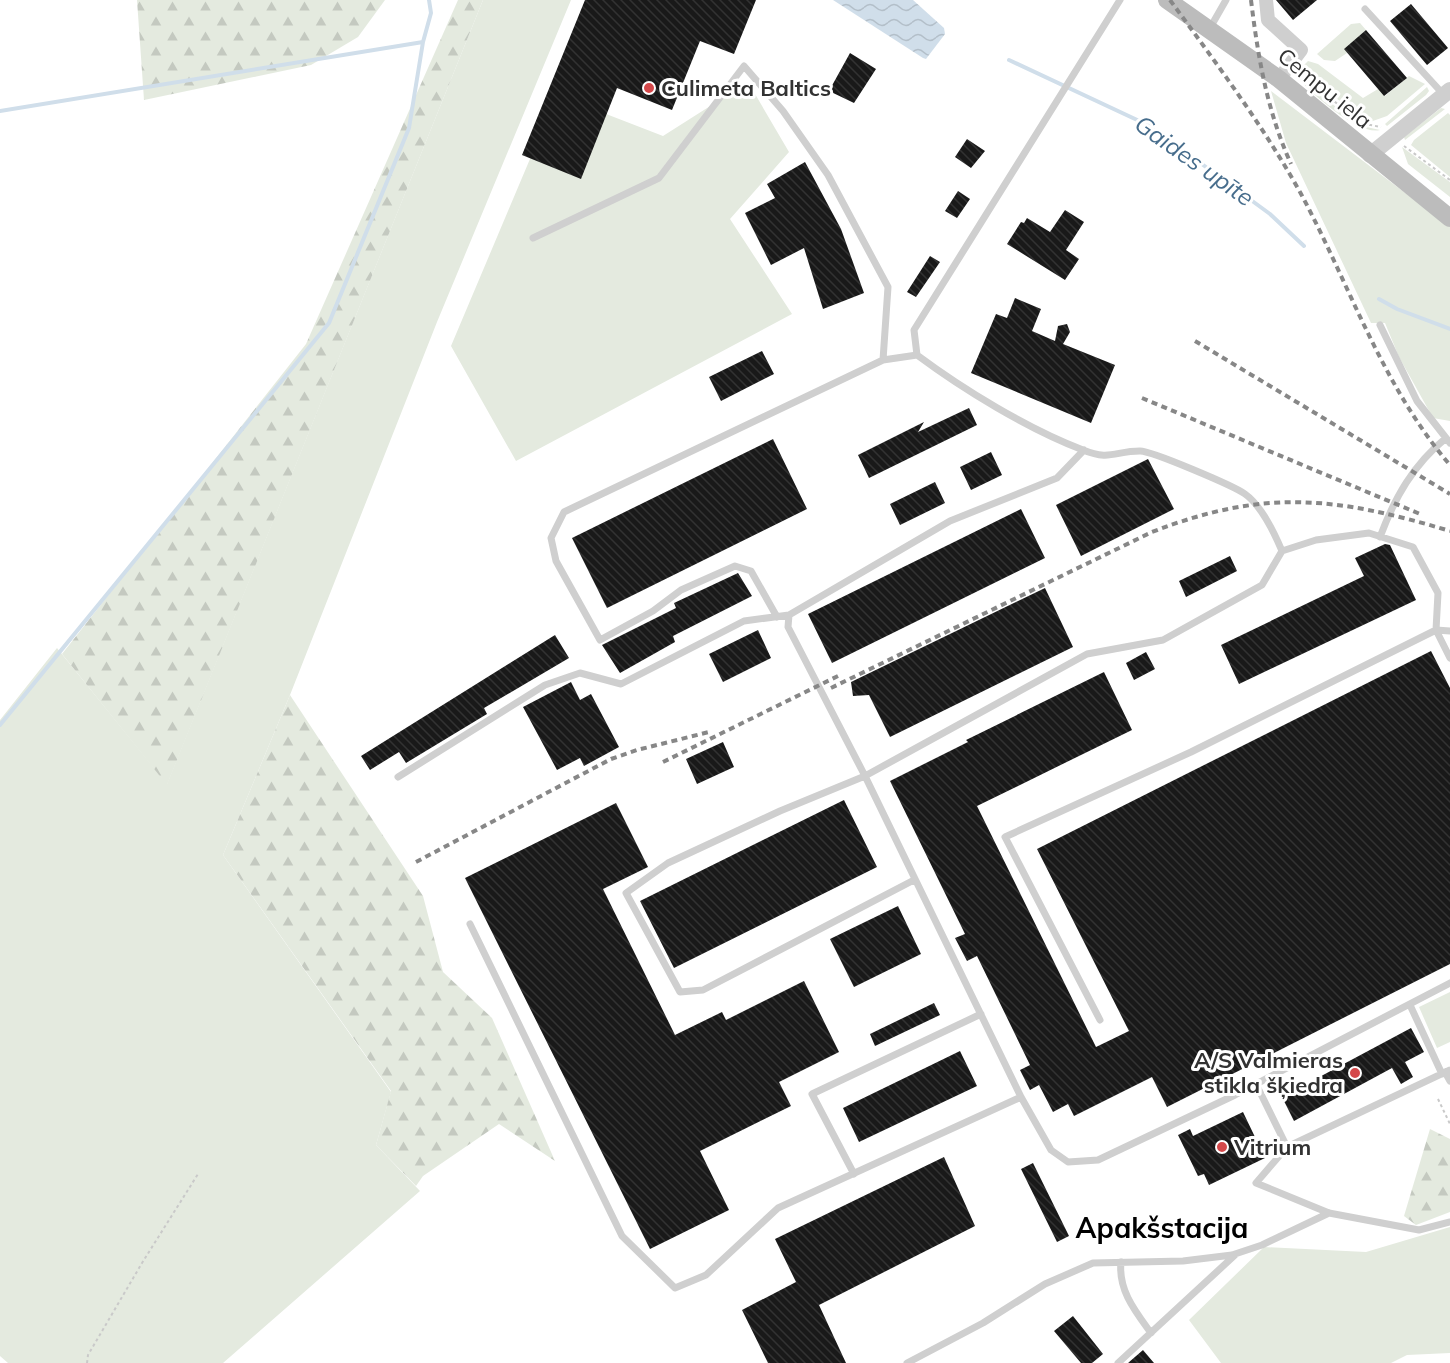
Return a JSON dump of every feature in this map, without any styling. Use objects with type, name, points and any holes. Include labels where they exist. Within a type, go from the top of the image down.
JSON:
[{"type":"main road","name":"Cempu iela","points":[[1167,0],[1279,79],[1450,218]]},
{"type":"street","points":[[1266,0],[1268,20],[1301,50],[1279,79]]},
{"type":"street","points":[[1370,155],[1447,93]]},
{"type":"lane","points":[[917,355],[914,330],[1120,0]]},
{"type":"lane","points":[[1209,30],[1226,0]]},
{"type":"lane","points":[[1365,9],[1447,93]]},
{"type":"lane","points":[[533,238],[659,178],[744,66],[783,111],[828,175],[888,287],[883,360]]},
{"type":"lane","points":[[1380,325],[1417,401],[1448,440],[1426,455],[1408,478],[1391,508],[1380,537]]},
{"type":"lane","points":[[777,617],[752,571],[735,566],[681,590],[653,611],[600,640],[556,561],[551,537],[564,512],[883,360],[917,355],[951,380],[1045,434],[1106,457],[1142,451],[1205,474],[1246,494],[1271,527],[1282,551]]},
{"type":"lane","points":[[398,777],[545,685],[580,673],[621,684],[744,621],[789,615],[950,521],[1058,478],[1084,450]]},
{"type":"lane","points":[[914,880],[703,990],[680,992],[626,893],[668,863],[780,811],[866,776],[1088,654],[1163,640],[1262,585],[1282,551],[1316,540],[1369,533],[1413,547],[1438,593],[1436,630],[1450,658]]},
{"type":"lane","points":[[789,615],[788,627],[866,776],[914,880],[1021,1097],[1051,1150],[1068,1162],[1098,1160],[1256,1084],[1450,983]]},
{"type":"lane","points":[[1100,1020],[1005,837],[1191,752],[1436,630],[1450,631]]},
{"type":"lane","points":[[470,924],[622,1236],[675,1288],[706,1275],[778,1208],[1021,1097]]},
{"type":"lane","points":[[1410,1005],[1450,1081]]},
{"type":"lane","points":[[854,1174],[812,1094],[981,1014]]},
{"type":"lane","points":[[1446,1072],[1287,1147],[1256,1183],[1329,1213],[1419,1230],[1450,1222]]},
{"type":"lane","points":[[1256,1084],[1287,1147]]},
{"type":"lane","points":[[907,1363],[983,1323],[1045,1284],[1093,1263],[1183,1261],[1237,1253],[1262,1245],[1329,1213]]},
{"type":"lane","points":[[1118,1363],[1237,1253]]},
{"type":"lane","points":[[1121,1262],[1119,1278],[1133,1308],[1151,1333]]},
{"type":"path","points":[[1319,90],[1365,124],[1377,124]]},
{"type":"path","points":[[1404,146],[1450,180]]},
{"type":"path","points":[[1438,1099],[1450,1124]]},
{"type":"path","points":[[87,1363],[88,1355],[142,1263],[198,1174]]},
{"type":"green space","points":[[137,0],[385,0],[358,37],[311,65],[144,100]]},
{"type":"green space","points":[[458,0],[483,0],[167,785],[62,654],[306,344]]},
{"type":"green space","points":[[483,0],[571,0],[437,322],[290,695],[223,855],[391,1092],[376,1145],[420,1191],[223,1363],[8,1363],[0,1356],[0,720],[57,648],[167,784]]},
{"type":"green space","points":[[1360,23],[1366,30],[1345,49],[1347,53],[1335,61],[1324,60],[1317,54],[1351,24]]},
{"type":"green space","points":[[1308,61],[1318,64],[1363,98],[1378,89],[1385,96],[1409,76],[1425,84],[1387,116],[1370,122],[1300,73],[1301,68]]},
{"type":"green space","points":[[1301,81],[1362,126],[1380,130],[1361,127],[1350,121],[1326,105]]},
{"type":"green space","points":[[748,82],[789,152],[730,219],[792,314],[516,461],[451,346],[557,95],[663,136]]},
{"type":"green space","points":[[1427,87],[1429,91],[1426,95],[1387,126],[1385,124]]},
{"type":"green space","points":[[1271,91],[1450,227],[1450,421],[1433,418],[1399,357],[1385,323],[1371,323],[1286,143]]},
{"type":"green space","points":[[1441,108],[1445,109],[1405,140],[1404,137]]},
{"type":"green space","points":[[1448,113],[1450,115],[1450,177],[1411,145],[1414,140]]},
{"type":"green space","points":[[1402,147],[1450,182],[1450,197],[1408,164]]},
{"type":"green space","points":[[290,695],[423,896],[443,972],[492,1018],[555,1161],[499,1124],[423,1176],[416,1186],[376,1145],[391,1091],[223,855]]},
{"type":"green space","points":[[1450,992],[1450,1042],[1437,1048],[1419,1007]]},
{"type":"green space","points":[[1430,1129],[1450,1139],[1450,1212],[1416,1225],[1404,1216]]},
{"type":"green space","points":[[1450,1227],[1450,1353],[1407,1355],[1391,1363],[1221,1363],[1189,1320],[1264,1247],[1366,1252]]},
{"type":"water","points":[[833,0],[913,0],[944,28],[945,34],[926,59]]},
{"type":"building","name":"Culimeta Baltics","points":[[585,0],[756,0],[734,54],[700,41],[672,110],[617,88],[581,179],[522,155]]},
{"type":"building","points":[[1276,0],[1317,0],[1293,20]]},
{"type":"building","points":[[1411,4],[1448,48],[1427,65],[1390,21]]},
{"type":"building","points":[[1366,30],[1407,78],[1384,96],[1344,49]]},
{"type":"building","points":[[850,53],[876,69],[854,103],[829,91]]},
{"type":"building","points":[[967,139],[985,151],[971,168],[955,157]]},
{"type":"building","points":[[805,162],[841,229],[864,293],[823,309],[804,248],[771,265],[745,213],[775,198],[767,184]]},
{"type":"building","points":[[958,191],[970,199],[957,218],[945,211]]},
{"type":"building","points":[[1065,210],[1084,222],[1066,250],[1079,259],[1065,280],[1007,244],[1021,222],[1024,223],[1027,218],[1050,232]]},
{"type":"building","points":[[930,256],[940,262],[916,297],[907,292]]},
{"type":"building","points":[[1015,298],[1041,309],[1032,331],[1055,341],[1058,326],[1067,324],[1070,332],[1063,344],[1115,365],[1091,423],[971,373],[996,314],[1007,318]]},
{"type":"building","points":[[762,351],[774,374],[721,401],[709,377]]},
{"type":"building","points":[[969,408],[977,425],[869,478],[858,455],[924,422],[918,432]]},
{"type":"building","points":[[773,439],[807,509],[607,608],[572,538]]},
{"type":"building","points":[[991,452],[1002,475],[971,490],[960,467]]},
{"type":"building","points":[[1148,459],[1174,509],[1081,556],[1056,505]]},
{"type":"building","points":[[935,482],[945,503],[900,525],[890,504]]},
{"type":"building","points":[[1021,509],[1045,558],[832,663],[808,614]]},
{"type":"building","points":[[1385,544],[1390,545],[1416,600],[1239,684],[1221,645],[1364,576],[1355,558]]},
{"type":"building","points":[[1230,556],[1237,571],[1186,597],[1179,581]]},
{"type":"building","points":[[738,573],[752,596],[673,636],[675,642],[620,673],[602,645],[676,608],[674,603]]},
{"type":"building","points":[[1045,588],[1073,647],[890,737],[869,695],[853,696],[851,682]]},
{"type":"building","points":[[758,630],[771,658],[723,682],[709,654]]},
{"type":"building","points":[[555,635],[569,658],[484,708],[487,714],[406,763],[399,752],[370,770],[361,756]]},
{"type":"building","points":[[1431,651],[1450,688],[1450,964],[1167,1107],[1152,1077],[1074,1116],[1068,1104],[1053,1112],[1039,1085],[1030,1090],[1020,1070],[1030,1065],[977,956],[967,961],[955,938],[965,934],[890,781],[968,742],[966,740],[1104,672],[1132,730],[977,806],[1096,1047],[1129,1031],[1037,849]]},
{"type":"building","points":[[1146,652],[1155,669],[1134,680],[1126,663]]},
{"type":"building","points":[[571,682],[580,700],[591,694],[619,747],[584,766],[580,758],[557,770],[523,707]]},
{"type":"building","points":[[723,742],[734,767],[697,784],[686,759]]},
{"type":"building","points":[[844,800],[877,867],[674,968],[640,901]]},
{"type":"building","points":[[616,803],[648,867],[603,889],[675,1035],[722,1012],[726,1020],[804,981],[839,1052],[779,1082],[791,1106],[700,1151],[729,1210],[650,1249],[465,878]]},
{"type":"building","points":[[898,906],[921,954],[854,987],[830,939]]},
{"type":"building","points":[[934,1003],[940,1015],[875,1046],[870,1034]]},
{"type":"building","name":"A/S Valmieras stikla šķiedra","points":[[1411,1028],[1424,1052],[1405,1062],[1413,1077],[1401,1084],[1392,1068],[1294,1121],[1282,1097]]},
{"type":"building","points":[[960,1051],[977,1086],[859,1142],[843,1108]]},
{"type":"building","name":"Vitrium","points":[[1243,1112],[1265,1158],[1209,1185],[1204,1174],[1198,1176],[1178,1135],[1190,1129],[1193,1136]]},
{"type":"building","points":[[944,1157],[975,1226],[819,1305],[846,1363],[768,1363],[742,1310],[796,1282],[775,1239]]},
{"type":"building","points":[[1033,1163],[1069,1236],[1057,1242],[1021,1169]]},
{"type":"building","points":[[1073,1316],[1103,1354],[1092,1363],[1081,1363],[1054,1331]]},
{"type":"building","points":[[1143,1350],[1154,1363],[1128,1363]]},
{"type":"waterway","points":[[0,111],[423,42],[431,13],[429,0]]},
{"type":"waterway","points":[[0,725],[329,323],[409,128],[423,42]]},
{"type":"waterway","name":"Gaides upīte","points":[[1009,60],[1150,126],[1270,214],[1304,246]]},
{"type":"waterway","name":"Gaides upīte","points":[[1379,299],[1397,309],[1450,329]]},
{"type":"railway","points":[[1170,0],[1270,142],[1318,227],[1386,368],[1426,434],[1450,465]]},
{"type":"railway","points":[[1251,0],[1265,84],[1276,124],[1291,164]]},
{"type":"railway","points":[[1195,341],[1450,494]]},
{"type":"railway","points":[[1142,398],[1420,514]]},
{"type":"railway","points":[[831,688],[1152,532],[1230,508],[1266,503],[1301,502],[1336,505],[1409,519],[1450,531]]},
{"type":"railway","points":[[663,762],[838,676]]},
{"type":"railway","points":[[416,862],[611,759],[709,732]]},
{"type":"place","name":"Culimeta Baltics","points":[[649,88]]},
{"type":"place","name":"A/S Valmieras stikla šķiedra","points":[[1355,1073]]},
{"type":"place","name":"Vitrium","points":[[1222,1147]]},
{"type":"district","name":"Apakšstacija","points":[[1162,1228]]}]
